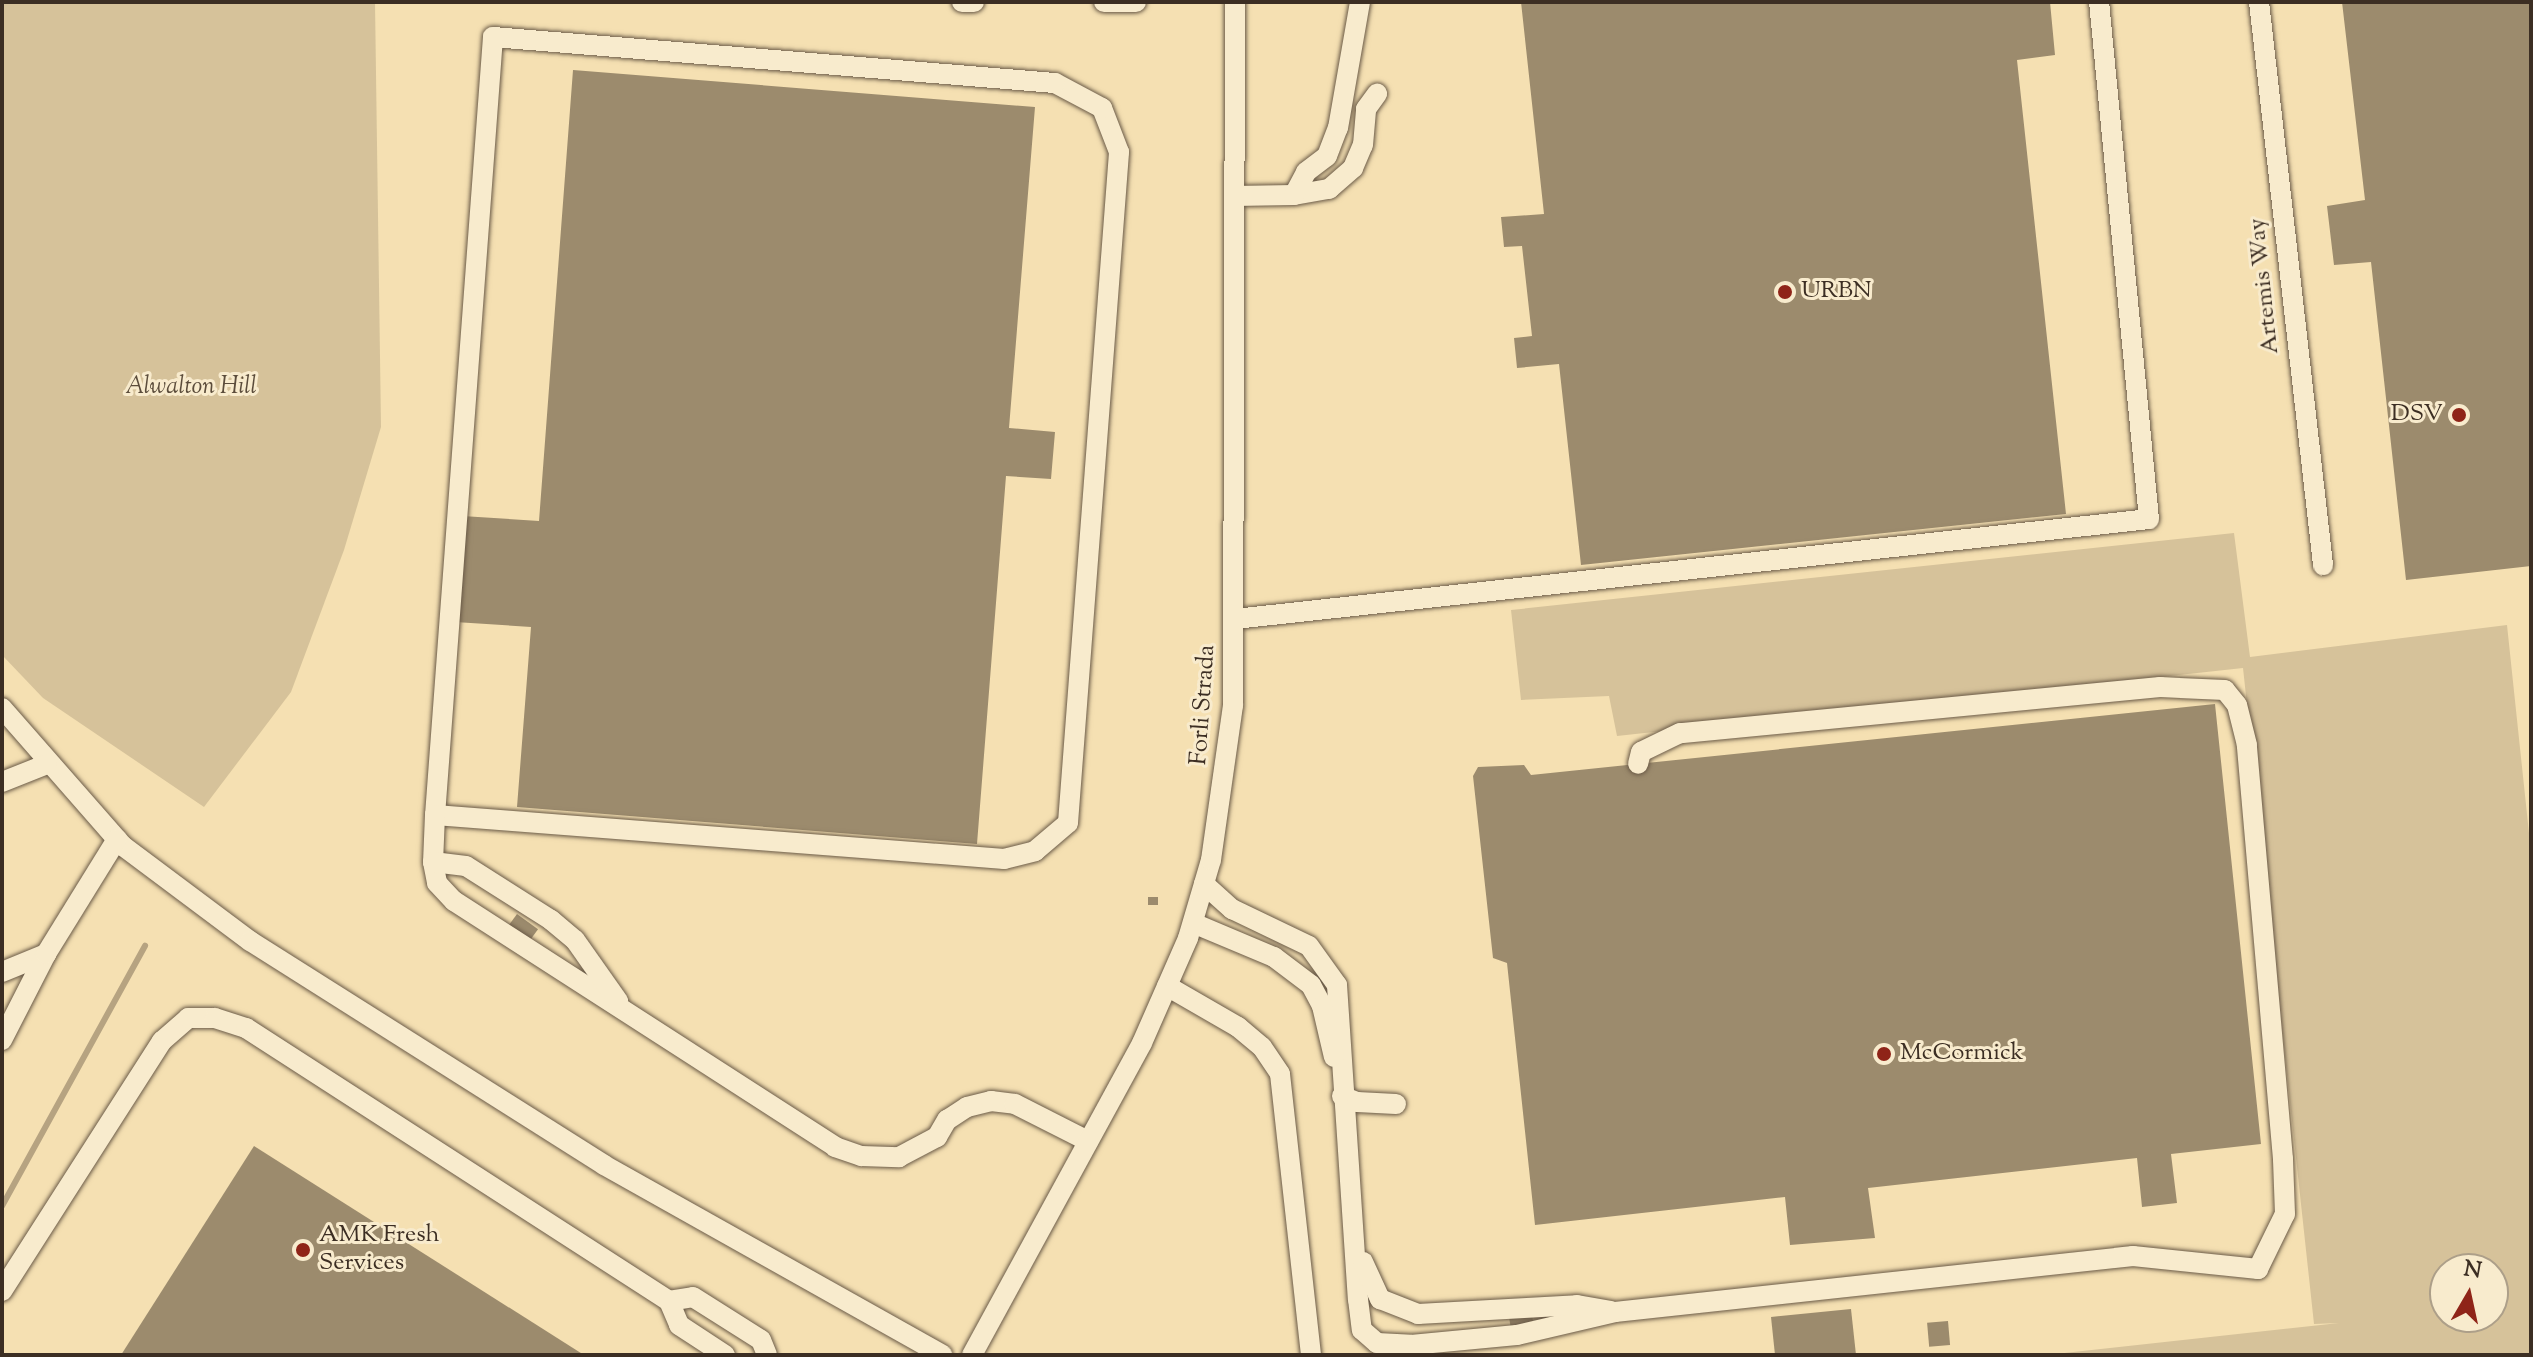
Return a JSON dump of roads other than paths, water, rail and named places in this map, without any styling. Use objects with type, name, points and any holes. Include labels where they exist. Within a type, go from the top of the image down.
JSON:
[{"type":"street","points":[[962,2],[974,2]]},
{"type":"street","points":[[1104,2],[1136,2]]},
{"type":"street","name":"Forli Strada","points":[[972,1355],[1088,1141],[1167,986],[1193,923],[1204,884],[1228,763],[1235,619],[1235,2]]},
{"type":"street","points":[[1294,195],[1306,172],[1327,156],[1335,136],[1360,2]]},
{"type":"street","points":[[1235,619],[2149,519],[2099,2]]},
{"type":"street","name":"Artemis Way","points":[[2259,2],[2323,565]]},
{"type":"street","points":[[435,815],[1004,859],[1035,851],[1068,823],[1119,152],[1102,108],[1055,83],[493,37],[435,815],[433,862],[437,883],[454,901],[835,1147],[861,1156],[899,1157],[918,1150],[937,1137],[947,1120],[991,1101],[1015,1104],[1088,1141]]},
{"type":"street","points":[[1234,196],[1294,195],[1329,189],[1353,168],[1363,145],[1366,109],[1377,94]]},
{"type":"street","points":[[1204,884],[1232,909],[1309,946],[1325,963],[1337,985],[1342,1013],[1342,1096],[1357,1235],[1362,1330],[1377,1343],[1411,1345],[1517,1335],[1615,1312],[2133,1256],[2258,1269],[2285,1214],[2247,745],[2237,705],[2225,690],[2160,687],[1680,733],[1641,752],[1638,764]]},
{"type":"street","points":[[2,708],[47,764],[117,839],[250,941],[604,1165],[942,1355]]},
{"type":"street","points":[[2,782],[47,764]]},
{"type":"street","points":[[2,1040],[46,954],[117,839]]},
{"type":"street","points":[[433,862],[466,866],[551,920],[575,940],[619,1008]]},
{"type":"street","points":[[1193,923],[1274,957],[1311,985],[1322,1006],[1342,1096]]},
{"type":"street","points":[[2,972],[46,954]]},
{"type":"street","points":[[1167,986],[1238,1027],[1262,1047],[1280,1074],[1311,1355]]},
{"type":"street","points":[[2,1291],[162,1041],[188,1018],[215,1018],[246,1028],[669,1301],[679,1325],[725,1355]]},
{"type":"street","points":[[1342,1096],[1357,1102],[1396,1104]]},
{"type":"street","points":[[1357,1235],[1368,1281],[1380,1299],[1418,1314],[1577,1305],[1615,1312]]},
{"type":"street","points":[[669,1301],[693,1297],[761,1340],[767,1355]]},
{"type":"waterway","points":[[2,1206],[145,946]]},
{"type":"place","name":"URBN","points":[[1785,292]]},
{"type":"place","name":"DSV","points":[[2459,415]]},
{"type":"place","name":"McCormick","points":[[1884,1054]]},
{"type":"place","name":"AMK Fresh Services","points":[[303,1250]]},
{"type":"park label","name":"Alwalton Hill","points":[[191,388]]}]
